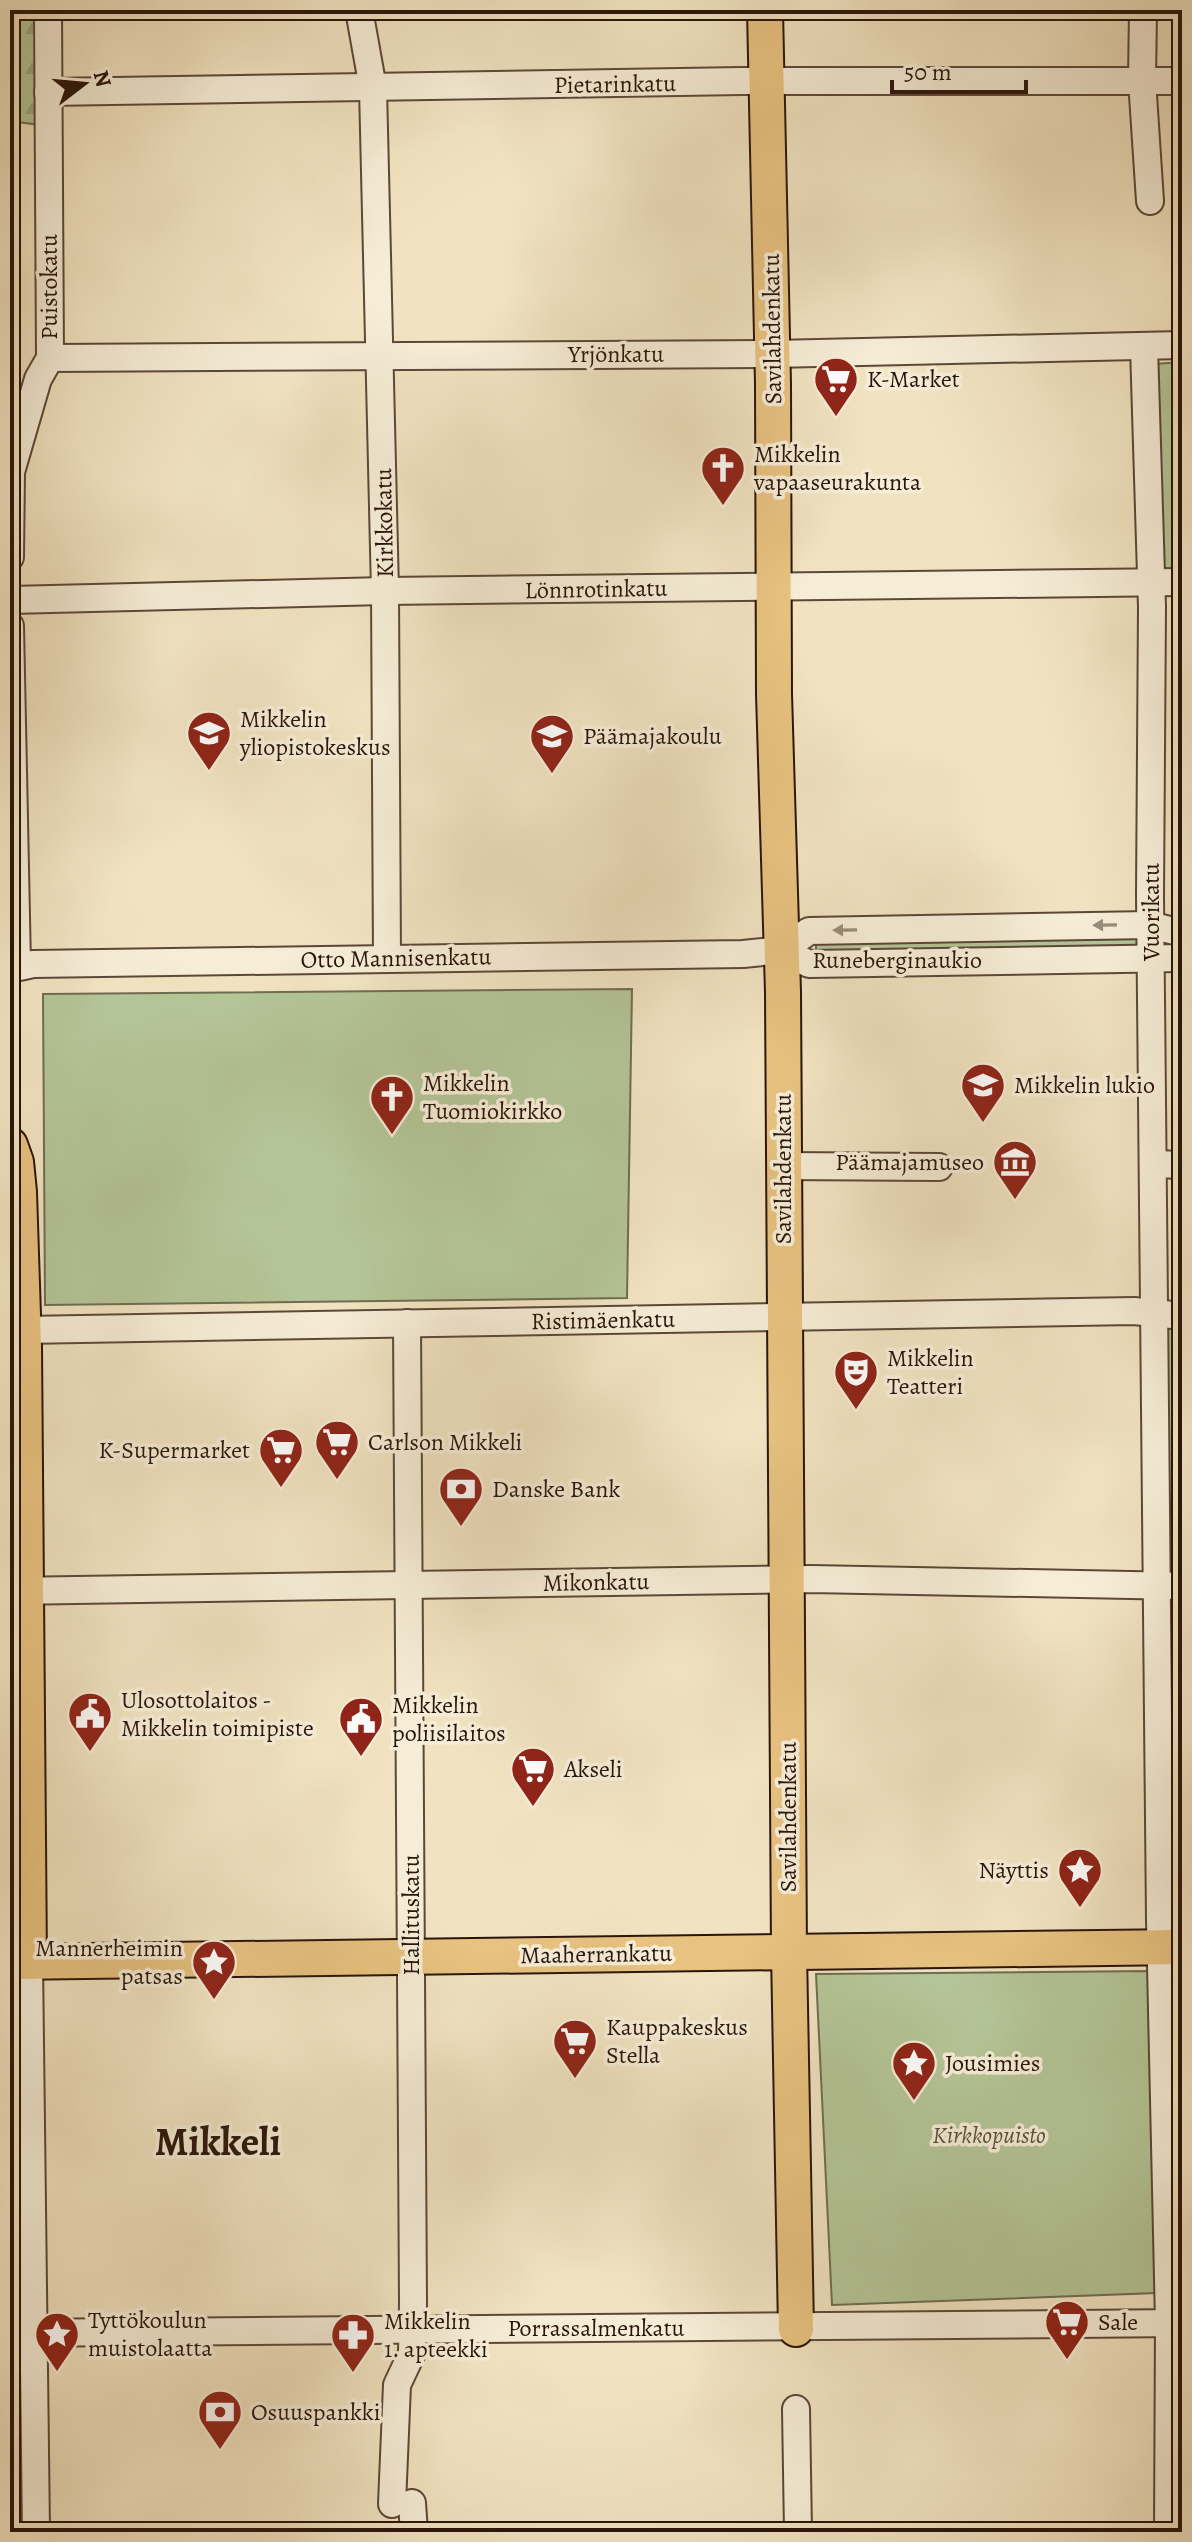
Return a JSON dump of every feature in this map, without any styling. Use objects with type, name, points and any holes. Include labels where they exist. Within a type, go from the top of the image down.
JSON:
[{"type":"main road","name":"Savilahdenkatu","points":[[765,10],[773,354],[773,588],[782,950],[789,1952],[796,2329]]},
{"type":"main road","points":[[10,1145],[18,1177],[23,1330],[19,1591],[20,1962]]},
{"type":"main road","name":"Maaherrankatu","points":[[20,1962],[1172,1947]]},
{"type":"street","name":"Puistokatu","points":[[10,557],[11,472],[38,379],[50,358],[48,10]]},
{"type":"street","name":"Kirkkokatu","points":[[359,10],[373,88],[381,354],[387,958]]},
{"type":"street","points":[[1143,10],[1142,80],[1150,201]]},
{"type":"street","name":"Pietarinkatu","points":[[48,92],[766,82],[1182,81]]},
{"type":"street","name":"Yrjönkatu","points":[[50,358],[773,354],[1182,345]]},
{"type":"street","name":"Vuorikatu","points":[[1144,347],[1151,583],[1150,925],[1156,1311],[1170,1585],[1176,2323],[1168,2532]]},
{"type":"street","name":"Lönnrotinkatu","points":[[10,600],[385,591],[1182,582]]},
{"type":"street","points":[[10,626],[14,967]]},
{"type":"street","name":"Runeberginaukio","points":[[1182,933],[1150,925],[809,931],[782,950],[809,964],[1182,958]]},
{"type":"street","name":"Otto Mannisenkatu","points":[[14,967],[743,954],[782,950]]},
{"type":"street","points":[[1155,1164],[1182,1165]]},
{"type":"street","points":[[782,1166],[939,1167]]},
{"type":"street","name":"Ristimäenkatu","points":[[23,1330],[1156,1311],[1182,1316]]},
{"type":"street","name":"Hallituskatu","points":[[407,1323],[412,2353],[397,2385],[402,2503],[414,2532]]},
{"type":"street","name":"Mikonkatu","points":[[19,1591],[786,1580],[1170,1585]]},
{"type":"street","points":[[20,1962],[21,2333],[36,2532]]},
{"type":"street","name":"Porrassalmenkatu","points":[[21,2333],[412,2328],[796,2329],[1176,2323]]},
{"type":"street","points":[[796,2409],[798,2532]]},
{"type":"green space","points":[[10,10],[36,10],[41,125],[10,121]]},
{"type":"green space","points":[[1182,362],[1182,569],[1158,570],[1154,364]]},
{"type":"green space","points":[[1148,929],[1149,954],[816,960],[816,934]]},
{"type":"green space","points":[[632,989],[627,1298],[45,1305],[43,994]]},
{"type":"green space","points":[[1167,1326],[1182,1330],[1182,1571],[1170,1570]]},
{"type":"green space","name":"Kirkkopuisto","points":[[1153,1971],[1157,2293],[832,2305],[816,1974]]},
{"type":"place","name":"K-Market","points":[[836,418]]},
{"type":"place","name":"Mikkelin vapaaseurakunta","points":[[723,507]]},
{"type":"place","name":"Mikkelin yliopistokeskus","points":[[209,772]]},
{"type":"place","name":"Päämajakoulu","points":[[552,775]]},
{"type":"place","name":"Mikkelin lukio","points":[[983,1124]]},
{"type":"place","name":"Mikkelin Tuomiokirkko","points":[[392,1136]]},
{"type":"place","name":"Päämajamuseo","points":[[1015,1201]]},
{"type":"place","name":"Mikkelin Teatteri","points":[[856,1411]]},
{"type":"place","name":"Carlson Mikkeli","points":[[337,1481]]},
{"type":"place","name":"K-Supermarket","points":[[281,1489]]},
{"type":"place","name":"Danske Bank","points":[[461,1528]]},
{"type":"place","name":"Ulosottolaitos - Mikkelin toimipiste","points":[[90,1753]]},
{"type":"place","name":"Mikkelin poliisilaitos","points":[[361,1758]]},
{"type":"place","name":"Akseli","points":[[533,1808]]},
{"type":"place","name":"Näyttis","points":[[1080,1909]]},
{"type":"place","name":"Mannerheimin patsas","points":[[214,2001]]},
{"type":"place","name":"Kauppakeskus Stella","points":[[575,2080]]},
{"type":"place","name":"Jousimies","points":[[914,2102]]},
{"type":"place","name":"Sale","points":[[1067,2361]]},
{"type":"place","name":"Tyttökoulun muistolaatta","points":[[57,2373]]},
{"type":"place","name":"Mikkelin 1. apteekki","points":[[353,2374]]},
{"type":"place","name":"Osuuspankki","points":[[220,2451]]},
{"type":"district","name":"Mikkeli","points":[[218,2141]]}]
